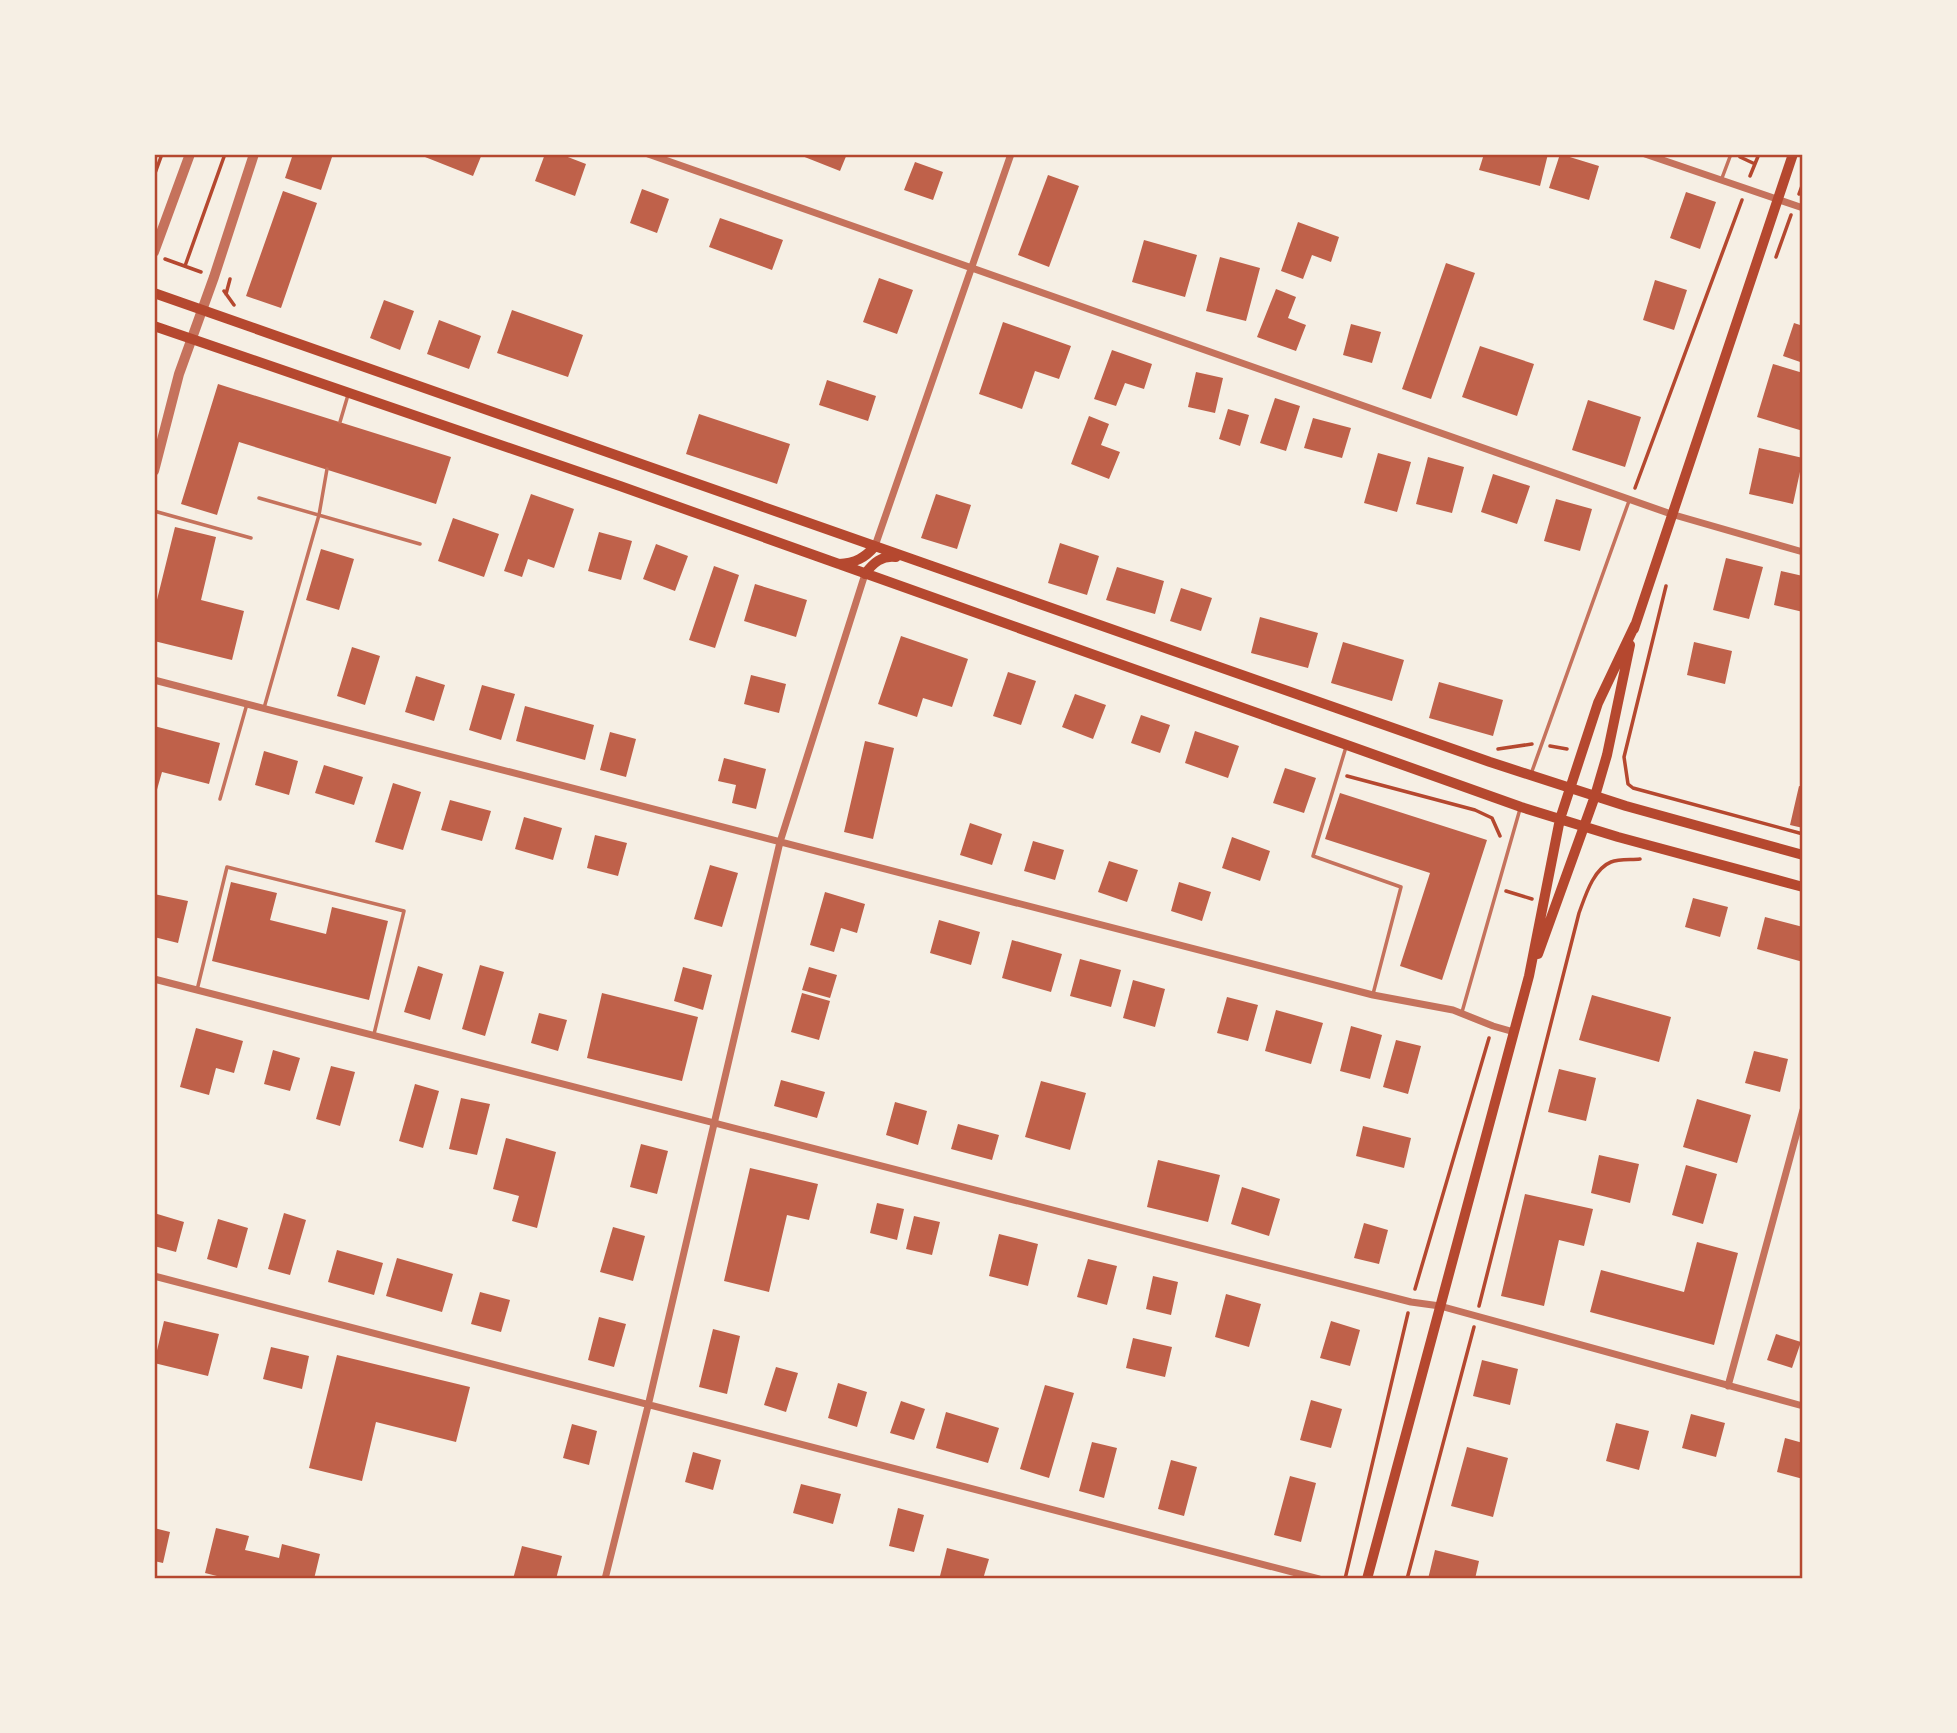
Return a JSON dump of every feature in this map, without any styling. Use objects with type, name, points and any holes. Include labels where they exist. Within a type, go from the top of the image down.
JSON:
[{"type":"main road","points":[[1529,976],[1595,796],[1607,755],[1635,625],[1793,154]]},
{"type":"main road","points":[[154,293],[1531,776],[1803,855]]},
{"type":"main road","points":[[154,326],[837,564],[1521,807],[1803,887]]},
{"type":"main road","points":[[837,564],[857,561],[866,556],[874,546]]},
{"type":"main road","points":[[865,574],[872,564],[880,559],[890,556],[906,558]]},
{"type":"main road","points":[[1367,1579],[1529,976],[1560,819],[1598,703],[1635,625]]},
{"type":"street","points":[[154,252],[190,154]]},
{"type":"street","points":[[154,471],[179,374],[254,154]]},
{"type":"street","points":[[648,154],[1671,514],[1803,552]]},
{"type":"street","points":[[874,546],[1011,154]]},
{"type":"street","points":[[1645,154],[1799,206]]},
{"type":"street","points":[[605,1579],[780,842],[865,574]]},
{"type":"street","points":[[154,680],[1373,995],[1462,1012],[1514,1032]]},
{"type":"street","points":[[154,979],[1411,1302],[1440,1306],[1803,1406]]},
{"type":"street","points":[[1728,1386],[1803,1110]]},
{"type":"street","points":[[154,1276],[1319,1579]]},
{"type":"lane","points":[[1721,181],[1731,154]]},
{"type":"lane","points":[[340,422],[348,393]]},
{"type":"lane","points":[[264,709],[319,514],[327,469]]},
{"type":"lane","points":[[259,498],[420,544]]},
{"type":"lane","points":[[1531,776],[1630,499]]},
{"type":"lane","points":[[154,511],[251,538]]},
{"type":"lane","points":[[220,799],[247,705]]},
{"type":"lane","points":[[1347,745],[1313,856],[1401,887],[1373,995]]},
{"type":"lane","points":[[1462,1012],[1521,807]]},
{"type":"lane","points":[[197,991],[227,867],[404,911],[374,1036]]},
{"type":"path","points":[[154,176],[162,154]]},
{"type":"path","points":[[185,266],[225,154]]},
{"type":"path","points":[[1630,499],[1759,154]]},
{"type":"path","points":[[1776,257],[1799,206],[1803,183]]},
{"type":"path","points":[[1666,584],[1624,757],[1628,783],[1633,788],[1803,834]]},
{"type":"path","points":[[1338,774],[1475,810],[1492,818],[1504,844]]},
{"type":"path","points":[[1407,1579],[1579,914],[1588,890],[1602,867],[1613,861],[1651,859]]},
{"type":"building","points":[[293,154],[333,154],[321,190],[285,178]]},
{"type":"building","points":[[426,154],[482,154],[473,176],[425,157]]},
{"type":"building","points":[[545,154],[560,154],[586,164],[575,196],[535,181]]},
{"type":"building","points":[[797,154],[847,154],[840,171]]},
{"type":"building","points":[[1484,154],[1548,154],[1540,186],[1479,170]]},
{"type":"building","points":[[1560,154],[1599,166],[1589,200],[1549,188]]},
{"type":"building","points":[[915,162],[943,172],[933,200],[904,190]]},
{"type":"building","points":[[1048,175],[1079,186],[1049,267],[1018,255]]},
{"type":"building","points":[[642,189],[669,199],[657,233],[630,223]]},
{"type":"building","points":[[283,191],[317,203],[281,308],[246,296]]},
{"type":"building","points":[[1686,192],[1716,202],[1700,249],[1670,238]]},
{"type":"building","points":[[720,218],[783,240],[772,270],[709,247]]},
{"type":"building","points":[[1298,222],[1339,237],[1331,262],[1312,255],[1303,279],[1281,271]]},
{"type":"building","points":[[1144,240],[1197,255],[1185,297],[1132,282]]},
{"type":"building","points":[[1220,257],[1260,268],[1246,321],[1206,311]]},
{"type":"building","points":[[1446,263],[1475,273],[1431,399],[1402,389]]},
{"type":"building","points":[[879,278],[913,290],[897,334],[863,322]]},
{"type":"building","points":[[1655,280],[1687,290],[1674,330],[1643,320]]},
{"type":"building","points":[[1276,289],[1296,297],[1288,318],[1306,325],[1296,351],[1257,337]]},
{"type":"building","points":[[384,300],[414,311],[400,350],[370,338]]},
{"type":"building","points":[[512,310],[583,335],[568,377],[497,353]]},
{"type":"building","points":[[439,320],[481,336],[469,369],[427,354]]},
{"type":"building","points":[[1003,322],[1071,346],[1059,379],[1035,371],[1022,409],[979,394]]},
{"type":"building","points":[[1794,323],[1803,326],[1803,363],[1783,356]]},
{"type":"building","points":[[1351,324],[1381,332],[1372,363],[1343,355]]},
{"type":"building","points":[[1480,346],[1534,364],[1517,416],[1462,397]]},
{"type":"building","points":[[1112,350],[1152,364],[1144,389],[1125,383],[1116,406],[1094,399]]},
{"type":"building","points":[[1773,364],[1803,373],[1803,431],[1757,417]]},
{"type":"building","points":[[1196,372],[1223,378],[1215,413],[1188,407]]},
{"type":"building","points":[[827,380],[876,396],[868,421],[819,405]]},
{"type":"building","points":[[218,384],[451,457],[436,504],[239,442],[217,515],[181,504]]},
{"type":"building","points":[[1275,398],[1300,406],[1286,451],[1260,443]]},
{"type":"building","points":[[1588,400],[1641,417],[1625,467],[1572,450]]},
{"type":"building","points":[[1228,409],[1249,415],[1240,446],[1219,439]]},
{"type":"building","points":[[699,414],[790,444],[777,484],[686,454]]},
{"type":"building","points":[[1089,416],[1109,424],[1101,445],[1120,452],[1109,479],[1071,464]]},
{"type":"building","points":[[1313,418],[1351,428],[1342,458],[1304,448]]},
{"type":"building","points":[[1759,448],[1803,458],[1793,504],[1749,494]]},
{"type":"building","points":[[1378,453],[1411,462],[1397,512],[1364,503]]},
{"type":"building","points":[[1428,457],[1464,467],[1452,513],[1416,504]]},
{"type":"building","points":[[1493,474],[1530,486],[1517,524],[1481,512]]},
{"type":"building","points":[[531,494],[574,509],[554,568],[528,559],[522,577],[504,571]]},
{"type":"building","points":[[936,494],[971,505],[957,549],[921,538]]},
{"type":"building","points":[[1556,499],[1592,509],[1580,551],[1544,541]]},
{"type":"building","points":[[453,518],[499,534],[484,577],[438,561]]},
{"type":"building","points":[[175,527],[216,537],[201,600],[244,611],[232,660],[154,641],[154,612]]},
{"type":"building","points":[[599,532],[632,541],[621,580],[588,571]]},
{"type":"building","points":[[1060,543],[1099,556],[1087,595],[1048,583]]},
{"type":"building","points":[[656,544],[688,556],[675,591],[643,579]]},
{"type":"building","points":[[321,549],[354,559],[339,610],[306,600]]},
{"type":"building","points":[[1726,558],[1763,567],[1749,619],[1713,610]]},
{"type":"building","points":[[714,566],[739,575],[715,648],[689,640]]},
{"type":"building","points":[[1117,567],[1164,581],[1155,614],[1106,600]]},
{"type":"building","points":[[1781,571],[1803,576],[1803,612],[1774,605]]},
{"type":"building","points":[[755,584],[807,600],[796,637],[744,621]]},
{"type":"building","points":[[1181,588],[1212,598],[1201,631],[1170,621]]},
{"type":"building","points":[[1260,617],[1318,633],[1308,668],[1251,653]]},
{"type":"building","points":[[901,636],[968,659],[952,707],[923,698],[917,717],[878,704]]},
{"type":"building","points":[[1343,642],[1404,660],[1392,701],[1331,683]]},
{"type":"building","points":[[1694,642],[1732,651],[1725,684],[1687,675]]},
{"type":"building","points":[[352,647],[380,656],[365,705],[337,696]]},
{"type":"building","points":[[1008,672],[1036,681],[1021,725],[993,716]]},
{"type":"building","points":[[751,675],[786,684],[779,713],[744,704]]},
{"type":"building","points":[[416,676],[445,685],[434,721],[405,712]]},
{"type":"building","points":[[1439,682],[1503,700],[1493,736],[1429,718]]},
{"type":"building","points":[[482,685],[515,694],[501,740],[469,730]]},
{"type":"building","points":[[1075,694],[1106,705],[1093,739],[1062,727]]},
{"type":"building","points":[[525,706],[594,725],[585,760],[516,741]]},
{"type":"building","points":[[1141,715],[1170,725],[1160,753],[1131,743]]},
{"type":"building","points":[[154,726],[220,743],[209,784],[162,772],[154,793]]},
{"type":"building","points":[[1195,731],[1239,746],[1228,778],[1185,763]]},
{"type":"building","points":[[610,732],[636,739],[626,777],[600,770]]},
{"type":"building","points":[[865,741],[894,748],[873,839],[844,832]]},
{"type":"building","points":[[264,751],[298,761],[289,795],[255,785]]},
{"type":"building","points":[[724,758],[766,769],[756,809],[732,803],[736,785],[718,781]]},
{"type":"building","points":[[324,765],[363,777],[354,805],[315,793]]},
{"type":"building","points":[[1285,768],[1316,778],[1304,813],[1273,803]]},
{"type":"building","points":[[393,783],[421,792],[403,850],[375,842]]},
{"type":"building","points":[[1799,786],[1803,787],[1803,828],[1790,825]]},
{"type":"building","points":[[1340,793],[1487,840],[1442,980],[1400,966],[1430,873],[1325,839]]},
{"type":"building","points":[[450,800],[491,811],[482,841],[441,830]]},
{"type":"building","points":[[524,817],[562,828],[553,860],[515,849]]},
{"type":"building","points":[[970,823],[1002,834],[992,865],[960,855]]},
{"type":"building","points":[[595,835],[627,843],[618,876],[587,868]]},
{"type":"building","points":[[1232,837],[1270,851],[1260,881],[1222,868]]},
{"type":"building","points":[[1033,841],[1064,850],[1055,880],[1024,871]]},
{"type":"building","points":[[1109,861],[1138,870],[1127,902],[1098,892]]},
{"type":"building","points":[[710,865],[738,873],[722,927],[694,919]]},
{"type":"building","points":[[231,882],[277,893],[270,920],[326,934],[332,907],[388,921],[369,1000],[212,961]]},
{"type":"building","points":[[1179,882],[1211,892],[1202,921],[1171,911]]},
{"type":"building","points":[[825,892],[865,904],[857,933],[841,928],[834,952],[810,945]]},
{"type":"building","points":[[154,894],[188,901],[178,943],[154,937]]},
{"type":"building","points":[[1693,898],[1728,907],[1720,937],[1685,927]]},
{"type":"building","points":[[1765,917],[1803,927],[1803,962],[1757,949]]},
{"type":"building","points":[[939,920],[980,932],[971,965],[930,953]]},
{"type":"building","points":[[1012,940],[1062,954],[1051,992],[1002,978]]},
{"type":"building","points":[[1080,959],[1121,970],[1111,1007],[1070,996]]},
{"type":"building","points":[[480,965],[504,972],[485,1036],[462,1029]]},
{"type":"building","points":[[418,966],[443,974],[430,1020],[404,1012]]},
{"type":"building","points":[[683,967],[712,975],[703,1010],[674,1001]]},
{"type":"building","points":[[809,967],[837,975],[830,998],[802,990]]},
{"type":"building","points":[[1133,980],[1165,989],[1155,1027],[1123,1018]]},
{"type":"building","points":[[602,993],[698,1017],[682,1081],[587,1058]]},
{"type":"building","points":[[802,993],[830,1001],[819,1040],[791,1032]]},
{"type":"building","points":[[1592,995],[1671,1017],[1659,1062],[1579,1040]]},
{"type":"building","points":[[1227,997],[1258,1005],[1248,1041],[1217,1033]]},
{"type":"building","points":[[1276,1010],[1323,1023],[1311,1064],[1265,1051]]},
{"type":"building","points":[[539,1013],[567,1020],[558,1051],[531,1043]]},
{"type":"building","points":[[1351,1026],[1382,1035],[1370,1079],[1340,1071]]},
{"type":"building","points":[[196,1028],[243,1041],[234,1073],[216,1068],[209,1095],[180,1087]]},
{"type":"building","points":[[1396,1040],[1421,1046],[1408,1094],[1383,1087]]},
{"type":"building","points":[[273,1050],[300,1058],[290,1091],[264,1084]]},
{"type":"building","points":[[1754,1051],[1788,1059],[1780,1092],[1745,1083]]},
{"type":"building","points":[[331,1066],[355,1072],[340,1126],[316,1119]]},
{"type":"building","points":[[1559,1069],[1596,1078],[1586,1121],[1548,1112]]},
{"type":"building","points":[[781,1080],[825,1092],[817,1118],[774,1106]]},
{"type":"building","points":[[1041,1081],[1086,1093],[1070,1150],[1025,1137]]},
{"type":"building","points":[[415,1084],[439,1091],[423,1148],[399,1141]]},
{"type":"building","points":[[461,1098],[490,1104],[477,1155],[449,1149]]},
{"type":"building","points":[[1697,1099],[1751,1115],[1737,1163],[1683,1147]]},
{"type":"building","points":[[895,1102],[927,1111],[918,1145],[886,1135]]},
{"type":"building","points":[[958,1124],[999,1135],[992,1160],[951,1149]]},
{"type":"building","points":[[1363,1126],[1411,1138],[1404,1168],[1356,1156]]},
{"type":"building","points":[[506,1138],[556,1152],[537,1228],[512,1221],[519,1196],[493,1189]]},
{"type":"building","points":[[641,1144],[668,1151],[657,1194],[630,1187]]},
{"type":"building","points":[[1599,1155],[1639,1164],[1630,1203],[1591,1193]]},
{"type":"building","points":[[1158,1160],[1220,1175],[1208,1222],[1147,1207]]},
{"type":"building","points":[[1686,1165],[1717,1174],[1703,1224],[1672,1215]]},
{"type":"building","points":[[750,1168],[818,1184],[809,1220],[787,1215],[769,1292],[724,1281]]},
{"type":"building","points":[[1242,1187],[1280,1199],[1269,1236],[1231,1224]]},
{"type":"building","points":[[1525,1194],[1593,1209],[1584,1246],[1559,1240],[1544,1306],[1501,1296]]},
{"type":"building","points":[[877,1203],[904,1209],[897,1240],[870,1233]]},
{"type":"building","points":[[154,1213],[184,1222],[176,1252],[154,1246]]},
{"type":"building","points":[[284,1213],[306,1220],[290,1275],[268,1269]]},
{"type":"building","points":[[914,1216],[940,1222],[932,1255],[906,1249]]},
{"type":"building","points":[[218,1219],[248,1228],[237,1268],[207,1259]]},
{"type":"building","points":[[1364,1223],[1388,1230],[1379,1264],[1354,1258]]},
{"type":"building","points":[[613,1227],[645,1236],[633,1281],[600,1272]]},
{"type":"building","points":[[999,1234],[1038,1244],[1028,1286],[989,1276]]},
{"type":"building","points":[[1697,1242],[1738,1253],[1714,1345],[1590,1312],[1601,1270],[1684,1292]]},
{"type":"building","points":[[337,1250],[383,1263],[374,1295],[328,1282]]},
{"type":"building","points":[[397,1258],[453,1274],[442,1312],[386,1296]]},
{"type":"building","points":[[1088,1259],[1117,1266],[1107,1305],[1077,1297]]},
{"type":"building","points":[[1153,1276],[1178,1282],[1171,1315],[1146,1309]]},
{"type":"building","points":[[480,1292],[510,1300],[501,1332],[471,1324]]},
{"type":"building","points":[[1226,1294],[1261,1304],[1249,1347],[1215,1337]]},
{"type":"building","points":[[599,1317],[626,1324],[614,1367],[588,1360]]},
{"type":"building","points":[[164,1321],[219,1334],[208,1376],[154,1363]]},
{"type":"building","points":[[1331,1321],[1360,1330],[1350,1366],[1320,1358]]},
{"type":"building","points":[[713,1329],[740,1336],[727,1394],[699,1387]]},
{"type":"building","points":[[1776,1334],[1801,1342],[1792,1368],[1767,1360]]},
{"type":"building","points":[[1133,1338],[1172,1347],[1165,1377],[1126,1368]]},
{"type":"building","points":[[271,1347],[309,1356],[302,1389],[263,1379]]},
{"type":"building","points":[[337,1355],[470,1387],[456,1442],[376,1422],[362,1481],[309,1468]]},
{"type":"building","points":[[1482,1360],[1518,1369],[1510,1405],[1473,1396]]},
{"type":"building","points":[[776,1367],[798,1373],[786,1412],[764,1405]]},
{"type":"building","points":[[838,1383],[867,1392],[857,1427],[828,1418]]},
{"type":"building","points":[[1045,1385],[1074,1393],[1049,1478],[1020,1469]]},
{"type":"building","points":[[1311,1400],[1342,1409],[1331,1448],[1300,1440]]},
{"type":"building","points":[[901,1401],[925,1409],[914,1440],[890,1433]]},
{"type":"building","points":[[946,1412],[999,1428],[988,1463],[936,1448]]},
{"type":"building","points":[[1691,1414],[1725,1423],[1716,1457],[1682,1448]]},
{"type":"building","points":[[1616,1423],[1649,1431],[1639,1470],[1606,1461]]},
{"type":"building","points":[[572,1424],[597,1431],[589,1465],[563,1458]]},
{"type":"building","points":[[1785,1438],[1803,1443],[1803,1479],[1777,1472]]},
{"type":"building","points":[[1092,1442],[1117,1448],[1104,1498],[1079,1491]]},
{"type":"building","points":[[1467,1447],[1508,1458],[1493,1517],[1451,1506]]},
{"type":"building","points":[[693,1452],[721,1460],[713,1490],[685,1482]]},
{"type":"building","points":[[1171,1460],[1197,1467],[1184,1516],[1158,1509]]},
{"type":"building","points":[[1290,1476],[1316,1483],[1301,1542],[1274,1535]]},
{"type":"building","points":[[801,1484],[841,1494],[833,1524],[793,1513]]},
{"type":"building","points":[[898,1508],[924,1515],[914,1552],[889,1546]]},
{"type":"building","points":[[154,1528],[170,1532],[163,1563],[154,1561]]},
{"type":"building","points":[[216,1528],[249,1536],[245,1550],[279,1558],[282,1544],[320,1554],[314,1579],[229,1579],[205,1573]]},
{"type":"building","points":[[522,1546],[562,1556],[556,1579],[513,1579]]},
{"type":"building","points":[[947,1548],[989,1559],[983,1579],[951,1579],[940,1576]]},
{"type":"building","points":[[1435,1550],[1479,1561],[1475,1579],[1428,1579]]}]
